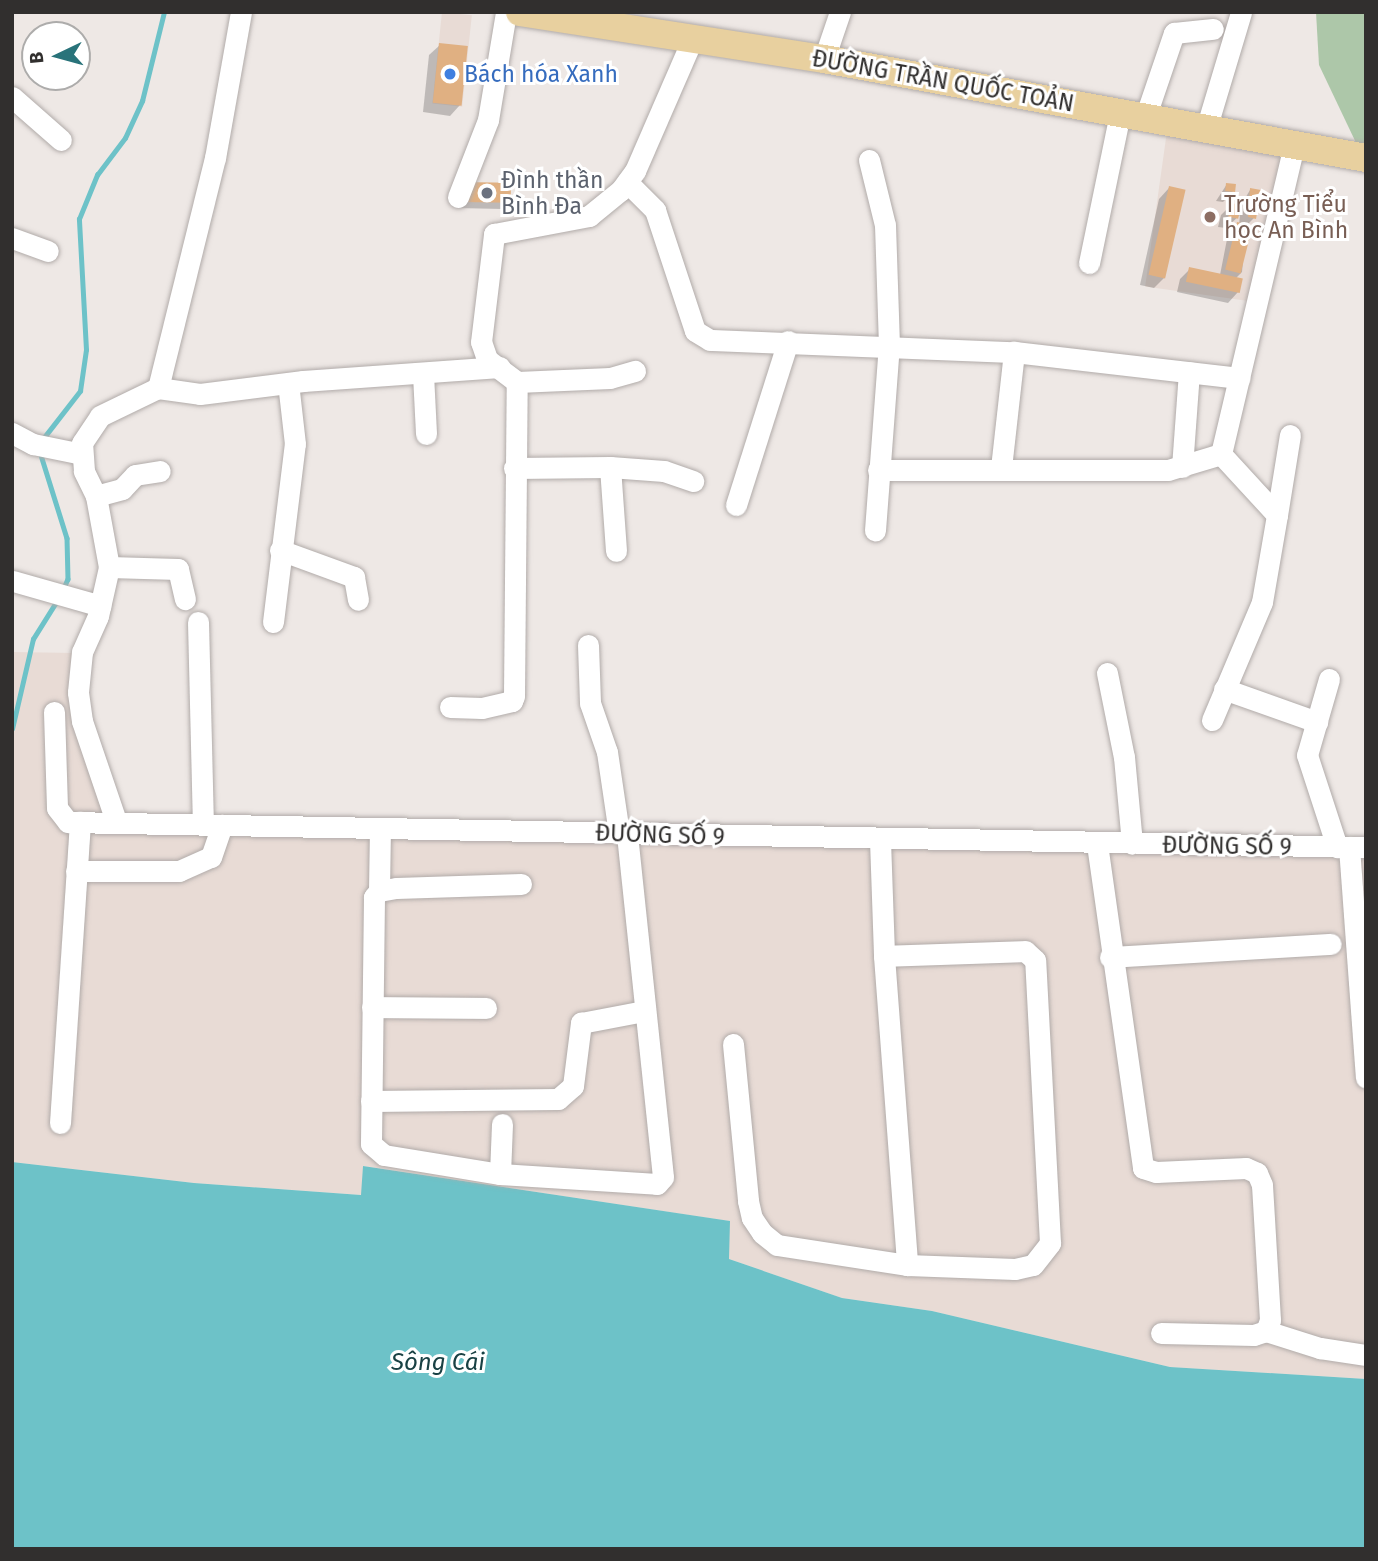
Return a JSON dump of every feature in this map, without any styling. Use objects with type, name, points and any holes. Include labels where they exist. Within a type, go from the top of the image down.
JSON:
[{"type":"main road","name":"ĐƯỜNG TRẦN QUỐC TOẢN","points":[[520,12],[574,15],[692,40],[824,59],[1206,129],[1295,142],[1366,158]]},
{"type":"street","points":[[158,388],[215,158],[241,12]]},
{"type":"street","points":[[457,197],[488,120],[506,12]]},
{"type":"street","points":[[824,59],[840,12]]},
{"type":"street","points":[[1206,129],[1241,12]]},
{"type":"street","points":[[1089,263],[1133,116],[1174,33],[1213,29]]},
{"type":"street","points":[[635,371],[610,378],[517,382],[487,359],[481,342],[494,234],[589,216],[627,182],[692,40]]},
{"type":"street","points":[[12,97],[61,140]]},
{"type":"street","points":[[1221,454],[1295,142]]},
{"type":"street","points":[[869,160],[885,225],[889,344],[875,530]]},
{"type":"street","points":[[627,182],[655,210],[695,331],[710,340],[889,344],[1014,352],[1240,378]]},
{"type":"street","points":[[12,238],[48,250]]},
{"type":"street","points":[[736,505],[788,341]]},
{"type":"street","points":[[1001,468],[1014,352]]},
{"type":"street","points":[[116,821],[82,721],[78,691],[82,652],[101,606],[109,567],[96,496],[82,454],[83,436],[91,424],[158,388],[200,394],[288,383],[500,367]]},
{"type":"street","points":[[1182,467],[1189,372]]},
{"type":"street","points":[[423,374],[426,434]]},
{"type":"street","points":[[450,707],[482,708],[512,701],[514,696],[514,468],[517,382]]},
{"type":"street","points":[[273,622],[280,550],[292,497],[295,443],[288,383]]},
{"type":"street","points":[[1212,720],[1262,602],[1290,435]]},
{"type":"street","points":[[24,438],[82,454]]},
{"type":"street","points":[[878,470],[1182,467],[1221,454]]},
{"type":"street","points":[[1221,454],[1277,515]]},
{"type":"street","points":[[514,468],[610,467],[664,471],[693,481]]},
{"type":"street","points":[[610,467],[616,551]]},
{"type":"street","points":[[96,496],[122,489],[135,475],[160,471]]},
{"type":"street","points":[[280,550],[354,577],[358,600]]},
{"type":"street","points":[[109,567],[178,569],[185,599]]},
{"type":"street","points":[[13,581],[101,606]]},
{"type":"street","points":[[76,871],[179,871],[211,857],[213,825],[198,622]]},
{"type":"street","points":[[380,828],[379,891],[372,907],[371,1144],[376,1152],[500,1174],[647,1186],[663,1177],[623,834],[607,752],[590,704],[588,645]]},
{"type":"street","points":[[1107,673],[1124,757],[1132,844]]},
{"type":"street","points":[[1329,680],[1307,755],[1350,847],[1366,1077]]},
{"type":"street","points":[[1224,689],[1317,722]]},
{"type":"street","points":[[54,712],[57,808],[60,817],[80,822],[60,1123]]},
{"type":"street","name":"ĐƯỜNG SỐ 9","points":[[80,822],[880,841],[1350,847]]},
{"type":"street","points":[[880,841],[884,956],[907,1265]]},
{"type":"street","points":[[1097,844],[1110,957],[1143,1168],[1156,1172],[1246,1168],[1257,1173],[1270,1320],[1266,1331]]},
{"type":"street","points":[[379,891],[521,884]]},
{"type":"street","points":[[1110,957],[1331,944]]},
{"type":"street","points":[[733,1044],[751,1218],[762,1233],[777,1245],[907,1265],[1015,1269],[1033,1265],[1049,1243],[1035,960],[1025,951],[884,956]]},
{"type":"street","points":[[372,1007],[486,1008]]},
{"type":"street","points":[[371,1101],[558,1098],[573,1086],[581,1023],[644,1011]]},
{"type":"street","points":[[500,1174],[502,1124]]},
{"type":"street","points":[[1161,1333],[1254,1335],[1266,1331],[1320,1348],[1366,1355]]},
{"type":"shaded area","name":"Bách hóa Xanh","points":[[442,12],[472,15],[462,107],[432,103]]},
{"type":"shaded area","name":"Trường Tiểu học An Bình","points":[[1167,131],[1288,148],[1266,303],[1145,286]]},
{"type":"shaded area","points":[[12,652],[76,653],[112,827],[1366,853],[1366,1379],[1170,1367],[932,1311],[842,1298],[729,1259],[729,1221],[363,1166],[362,1195],[194,1183],[12,1162]]},
{"type":"green space","points":[[1316,12],[1366,12],[1366,149],[1358,147],[1319,65]]},
{"type":"water","name":"Sông Cái","points":[[12,1162],[194,1183],[361,1195],[363,1166],[730,1221],[729,1259],[842,1298],[932,1311],[1170,1367],[1366,1379],[1366,1549],[12,1549]]},
{"type":"building","name":"Bách hóa Xanh","points":[[439,43],[468,46],[462,106],[433,103]]},
{"type":"building","name":"Đình thần Bình Đa","points":[[463,182],[511,183],[511,203],[463,202]]},
{"type":"building","points":[[1226,183],[1236,184],[1235,192],[1225,191]]},
{"type":"building","points":[[1169,186],[1186,190],[1165,278],[1149,275]]},
{"type":"building","points":[[1250,188],[1261,190],[1256,219],[1248,217]]},
{"type":"building","points":[[1231,203],[1241,205],[1238,219],[1228,217]]},
{"type":"building","points":[[1237,222],[1253,226],[1241,273],[1225,270]]},
{"type":"building","points":[[1189,267],[1243,278],[1240,293],[1186,282]]},
{"type":"waterway","points":[[42,440],[80,391],[86,350],[79,219],[97,175],[125,138],[142,101],[164,12]]},
{"type":"waterway","points":[[40,452],[67,538],[68,579],[64,588]]},
{"type":"waterway","points":[[12,729],[33,639],[58,599]]},
{"type":"place","name":"Bách hóa Xanh","points":[[450,74]]},
{"type":"place","name":"Đình thần Bình Đa","points":[[487,193]]},
{"type":"place","name":"Trường Tiểu học An Bình","points":[[1210,217]]}]
